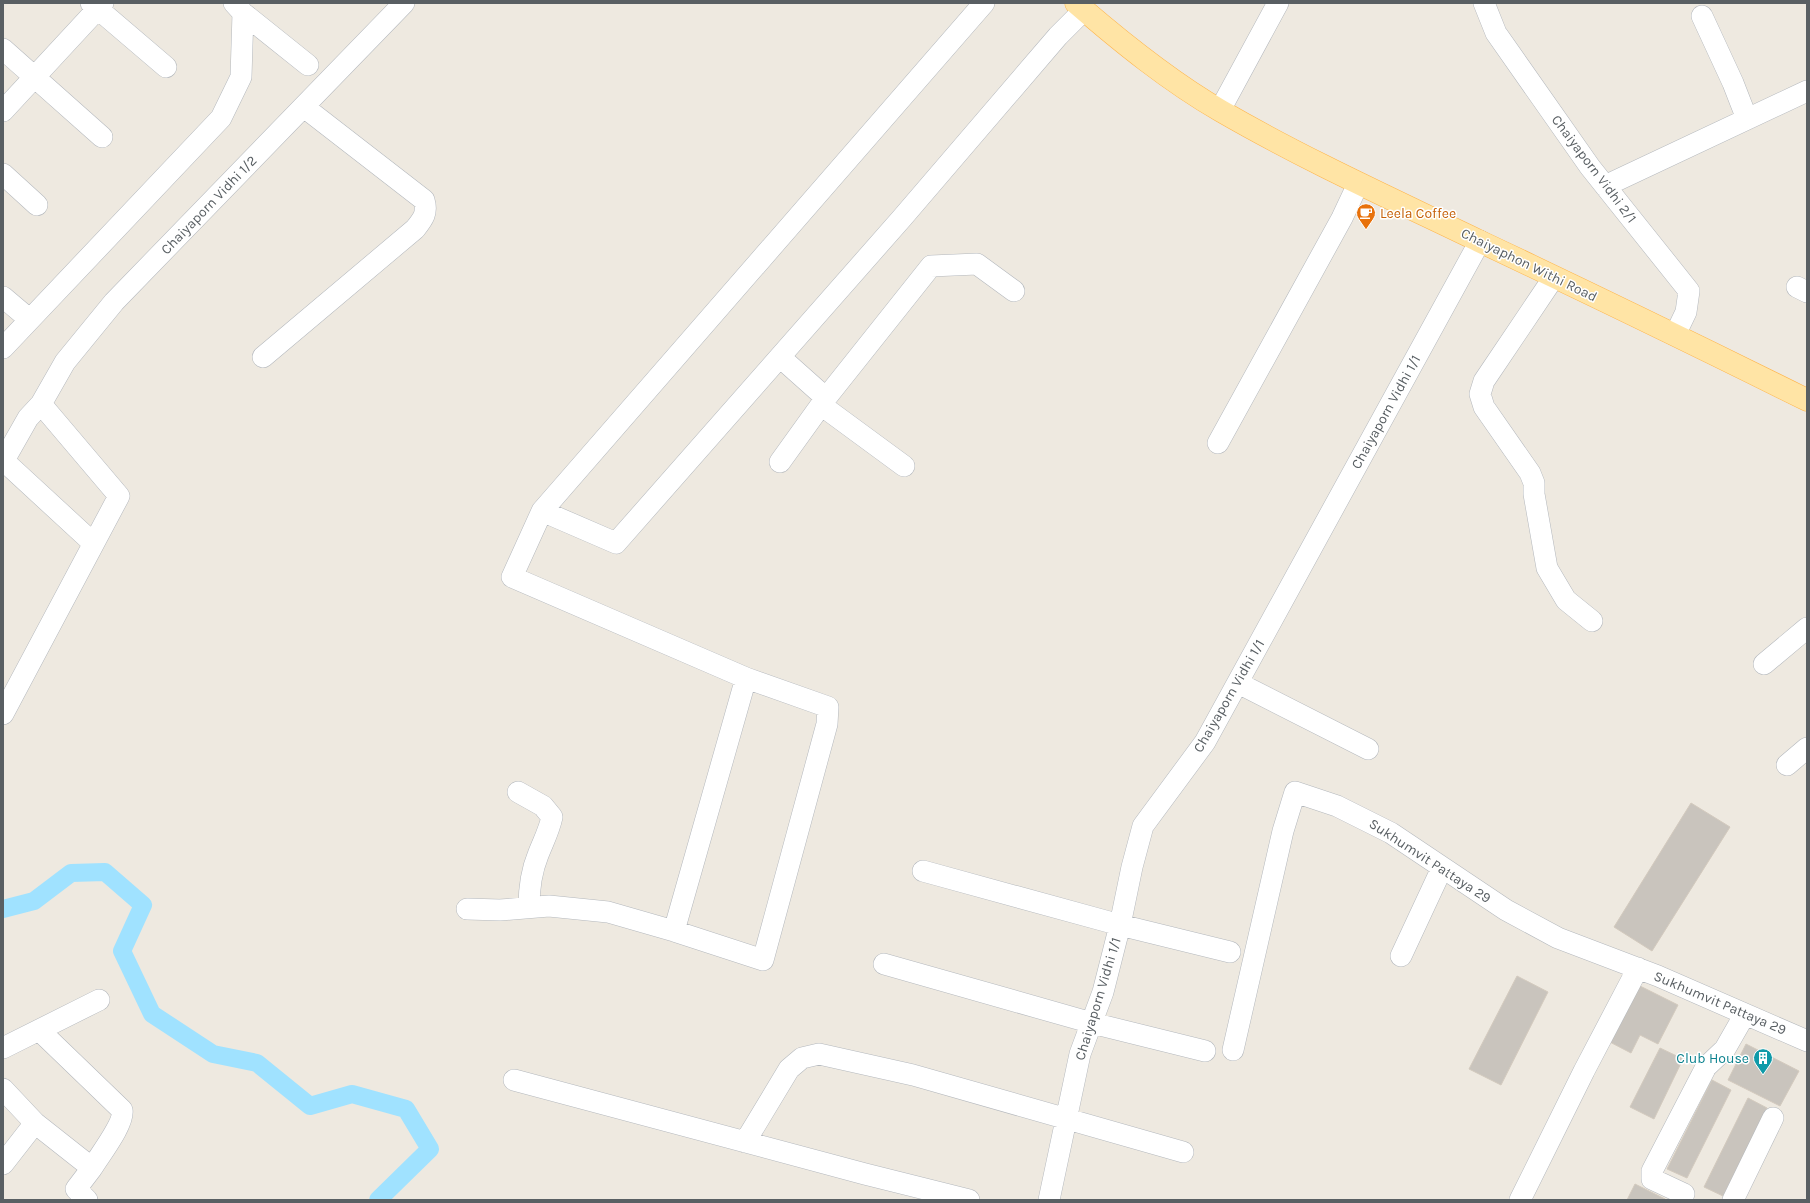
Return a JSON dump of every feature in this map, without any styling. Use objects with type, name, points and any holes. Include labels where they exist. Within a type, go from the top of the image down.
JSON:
[{"type":"main road","name":"Chaiyaphon Withi Road","points":[[1088,8],[1120,41],[1164,73],[1220,110],[1358,184],[1480,241],[1807,400]]},
{"type":"street","name":"Chaiyaporn Vidhi 1/2","points":[[3,461],[65,362],[114,302],[404,3]]},
{"type":"street","points":[[467,909],[500,910],[549,906],[608,912],[674,931],[763,960],[827,724],[828,707],[746,678],[512,577],[542,511],[984,3]]},
{"type":"street","points":[[1220,110],[1278,3]]},
{"type":"street","name":"Chaiyaporn Vidhi 2/1","points":[[1484,3],[1496,33],[1605,186],[1689,292],[1686,312],[1674,335]]},
{"type":"street","points":[[3,110],[97,5],[166,67]]},
{"type":"street","points":[[238,8],[308,65]]},
{"type":"street","points":[[3,348],[221,118],[241,77],[238,8]]},
{"type":"street","points":[[542,511],[616,544],[1058,36],[1088,8]]},
{"type":"street","points":[[1702,16],[1733,83],[1747,119]]},
{"type":"street","points":[[3,49],[102,137]]},
{"type":"street","points":[[1605,186],[1807,91]]},
{"type":"street","points":[[263,357],[415,229],[424,218],[426,207],[424,200],[304,107]]},
{"type":"street","points":[[3,174],[37,205]]},
{"type":"street","points":[[1218,443],[1342,218],[1358,184]]},
{"type":"street","name":"Chaiyaporn Vidhi 1/1","points":[[1049,1200],[1080,1054],[1103,992],[1120,925],[1132,866],[1143,826],[1205,742],[1480,241]]},
{"type":"street","points":[[780,462],[824,402],[931,266],[977,264],[1014,291]]},
{"type":"street","points":[[1554,277],[1484,381],[1480,394],[1484,407],[1530,473],[1534,482],[1534,494],[1547,568],[1566,600],[1592,621]]},
{"type":"street","points":[[3,297],[29,320]]},
{"type":"street","points":[[780,357],[824,402],[904,466]]},
{"type":"street","points":[[3,714],[119,496],[34,411]]},
{"type":"street","points":[[3,461],[93,543]]},
{"type":"street","points":[[1764,664],[1807,628]]},
{"type":"street","points":[[674,931],[746,678]]},
{"type":"street","points":[[1238,683],[1368,749]]},
{"type":"street","points":[[1787,765],[1807,748]]},
{"type":"street","points":[[518,792],[543,806],[552,817],[550,828],[538,855],[530,882],[529,907]]},
{"type":"street","name":"Sukhumvit Pattaya 29","points":[[1233,1050],[1283,832],[1296,792],[1337,806],[1391,833],[1506,910],[1558,938],[1638,968],[1807,1041]]},
{"type":"street","points":[[1401,956],[1442,868]]},
{"type":"street","points":[[923,871],[1120,925],[1230,952]]},
{"type":"street","points":[[884,964],[1092,1023],[1205,1051]]},
{"type":"street","points":[[1520,1200],[1584,1071],[1638,968]]},
{"type":"street","points":[[3,1048],[99,1000]]},
{"type":"street","points":[[1688,1198],[1652,1179],[1652,1171],[1706,1067],[1725,1049],[1745,1014]]},
{"type":"street","points":[[39,1030],[122,1110],[123,1114],[117,1129],[92,1168],[77,1196]]},
{"type":"street","points":[[745,1142],[789,1069],[802,1058],[819,1054],[913,1076],[1183,1152]]},
{"type":"street","points":[[514,1080],[969,1200]]},
{"type":"street","points":[[3,1089],[35,1122],[92,1168]]},
{"type":"street","points":[[1733,1200],[1772,1118]]},
{"type":"street","points":[[3,1164],[35,1122]]},
{"type":"building","points":[[1691,803],[1730,827],[1652,951],[1614,927]]},
{"type":"building","points":[[1517,976],[1548,992],[1501,1085],[1469,1069]]},
{"type":"building","points":[[1634,983],[1678,1005],[1658,1044],[1640,1035],[1631,1053],[1606,1040]]},
{"type":"building","name":"Club House","points":[[1746,1044],[1799,1071],[1780,1106],[1728,1080]]},
{"type":"building","points":[[1660,1048],[1683,1059],[1654,1119],[1630,1107]]},
{"type":"building","points":[[1712,1080],[1731,1090],[1687,1178],[1667,1169]]},
{"type":"building","points":[[1748,1098],[1767,1108],[1723,1196],[1704,1187]]},
{"type":"building","points":[[1635,1184],[1665,1199],[1665,1200],[1627,1200]]},
{"type":"waterway","points":[[3,909],[34,901],[71,873],[105,872],[143,905],[122,951],[152,1014],[213,1054],[257,1063],[310,1106],[352,1094],[406,1109],[430,1149],[378,1200]]},
{"type":"place","name":"Leela Coffee","points":[[1366,230]]},
{"type":"place","name":"Club House","points":[[1763,1075]]}]
